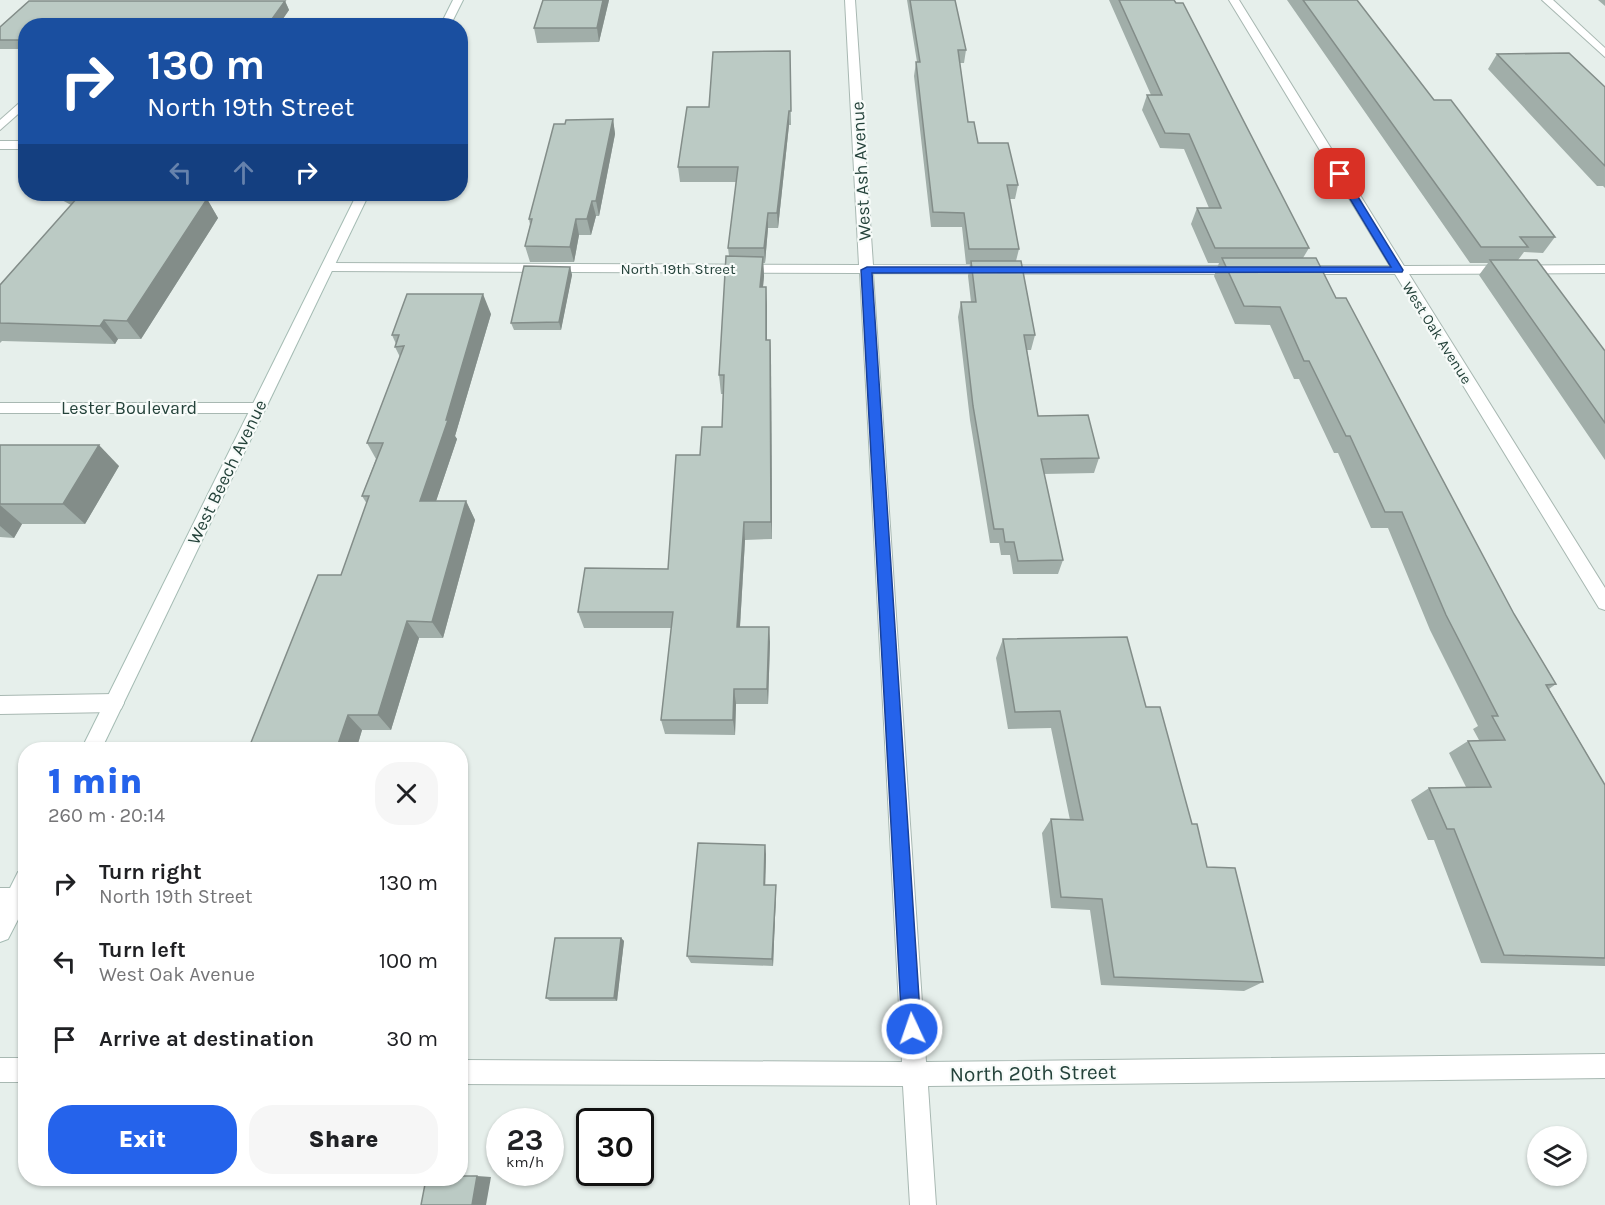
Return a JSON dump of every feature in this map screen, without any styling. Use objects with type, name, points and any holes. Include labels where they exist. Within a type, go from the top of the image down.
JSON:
[{"type":"street","points":[[449,18],[458,0]]},
{"type":"street","name":"West Ash Avenue","points":[[850,0],[923,1205]]},
{"type":"street","name":"West Oak Avenue","points":[[1234,0],[1398,270],[1605,603]]},
{"type":"street","points":[[1546,0],[1605,54]]},
{"type":"street","points":[[0,127],[18,108]]},
{"type":"street","points":[[0,146],[18,145]]},
{"type":"street","name":"West Beech Avenue","points":[[95,742],[360,201]]},
{"type":"street","name":"North 19th Street","points":[[328,267],[1256,270]]},
{"type":"street","points":[[1280,270],[1605,269]]},
{"type":"street","name":"Lester Boulevard","points":[[0,408],[259,408]]},
{"type":"street","points":[[0,705],[114,703]]},
{"type":"street","points":[[0,931],[14,893]]},
{"type":"street","name":"North 20th Street","points":[[468,1072],[914,1074],[1605,1066]]},
{"type":"street","points":[[0,1070],[18,1070]]},
{"type":"building","points":[[543,0],[603,0],[597,28],[534,28]]},
{"type":"building","points":[[910,0],[955,0],[966,50],[958,50],[968,122],[974,122],[978,143],[1008,143],[1018,185],[1007,185],[1019,249],[969,249],[964,213],[933,212],[916,62],[920,62]]},
{"type":"building","points":[[1119,0],[1174,0],[1176,3],[1183,3],[1309,248],[1215,248],[1197,208],[1221,208],[1189,134],[1165,133],[1147,95],[1162,95]]},
{"type":"building","points":[[1303,0],[1357,0],[1434,100],[1451,100],[1555,237],[1520,237],[1528,247],[1481,247]]},
{"type":"building","points":[[29,1],[285,1],[273,18],[18,18],[18,40],[0,40],[0,27]]},
{"type":"building","points":[[790,51],[791,111],[789,111],[777,213],[768,213],[764,248],[728,248],[738,167],[678,167],[687,107],[709,107],[713,52]]},
{"type":"building","points":[[1569,53],[1605,87],[1605,166],[1497,54]]},
{"type":"building","points":[[613,119],[596,201],[592,201],[587,219],[576,219],[570,247],[525,246],[532,219],[529,219],[554,124],[565,124],[566,120]]},
{"type":"building","points":[[74,201],[206,201],[127,321],[104,320],[100,326],[0,323],[0,285]]},
{"type":"building","points":[[726,256],[763,257],[760,287],[766,287],[766,340],[770,340],[771,522],[744,522],[737,627],[769,627],[767,689],[734,689],[733,720],[661,720],[673,612],[578,612],[585,568],[668,569],[676,455],[700,455],[702,427],[722,427],[724,375],[719,375]]},
{"type":"building","points":[[1222,258],[1316,258],[1336,298],[1346,298],[1514,614],[1556,684],[1546,685],[1605,785],[1605,958],[1504,955],[1454,829],[1447,829],[1429,788],[1491,787],[1468,741],[1505,740],[1492,716],[1498,716],[1446,615],[1402,512],[1385,512],[1350,436],[1346,436],[1309,361],[1304,361],[1280,307],[1244,306]]},
{"type":"building","points":[[1490,260],[1537,260],[1605,351],[1605,423]]},
{"type":"building","points":[[971,261],[1021,261],[1035,335],[1024,335],[1038,416],[1088,415],[1099,458],[1041,459],[1063,560],[1018,561],[1014,542],[1005,542],[1003,529],[994,529],[973,406],[961,302],[976,302]]},
{"type":"building","points":[[524,266],[570,267],[559,322],[511,323]]},
{"type":"building","points":[[407,294],[483,294],[446,420],[448,420],[420,501],[466,501],[432,622],[407,621],[378,715],[348,715],[339,742],[251,742],[318,575],[341,575],[369,496],[362,496],[383,443],[367,443],[404,346],[395,347],[399,335],[392,335]]},
{"type":"building","points":[[0,445],[99,445],[63,504],[0,504]]},
{"type":"building","points":[[1127,637],[1146,707],[1160,707],[1192,824],[1197,824],[1207,867],[1235,868],[1263,982],[1114,977],[1102,899],[1061,897],[1051,819],[1083,820],[1060,711],[1015,712],[1003,639]]},
{"type":"building","points":[[698,843],[765,845],[764,885],[776,885],[772,959],[687,956]]},
{"type":"building","points":[[555,938],[621,938],[614,998],[546,998]]},
{"type":"building","points":[[468,1176],[477,1176],[472,1205],[421,1205],[425,1186],[468,1186]]},
{"type":"route","points":[[912,1029],[867,270],[1398,270],[1340,174]]}]
